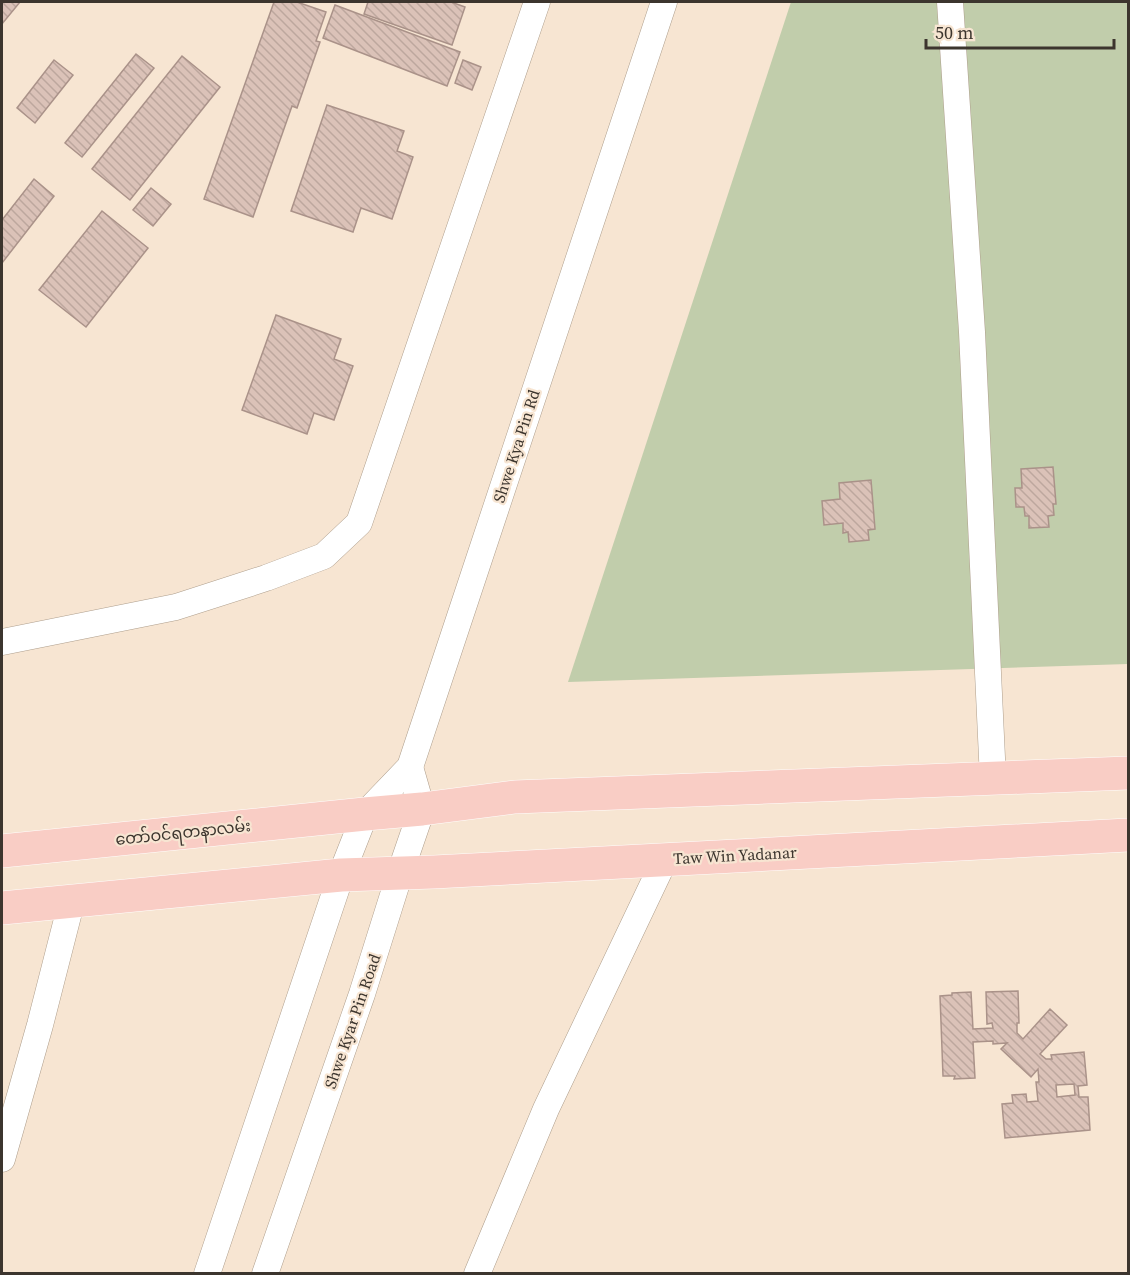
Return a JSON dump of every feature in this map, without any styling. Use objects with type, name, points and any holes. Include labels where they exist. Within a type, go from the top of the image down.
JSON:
[{"type":"main road","points":[[365,814],[515,797],[1128,773]]},
{"type":"main road","name":"တော်ဝင်ရတနာလမ်း","points":[[2,851],[365,814]]},
{"type":"main road","name":"Taw Win Yadanar","points":[[341,875],[1128,835]]},
{"type":"main road","points":[[2,908],[341,875]]},
{"type":"street","points":[[2,642],[176,607],[266,578],[324,556],[360,523],[537,2]]},
{"type":"street","name":"Shwe Kya Pin Rd","points":[[341,875],[365,814],[410,767],[664,2]]},
{"type":"street","points":[[950,2],[972,332],[993,779]]},
{"type":"street","points":[[410,767],[422,809]]},
{"type":"street","name":"Shwe Kyar Pin Road","points":[[266,1274],[422,809]]},
{"type":"street","points":[[477,1274],[546,1109],[665,859]]},
{"type":"street","points":[[207,1274],[341,875]]},
{"type":"street","points":[[2,1159],[72,900]]},
{"type":"green space","points":[[791,2],[1128,2],[1128,664],[568,682]]},
{"type":"building","points":[[2,2],[20,2],[2,24]]},
{"type":"building","points":[[274,2],[297,2],[326,12],[316,41],[320,42],[297,108],[292,106],[253,217],[204,199]]},
{"type":"building","points":[[368,2],[451,2],[465,7],[452,45],[364,14]]},
{"type":"building","points":[[335,5],[460,52],[447,86],[323,38]]},
{"type":"building","points":[[136,54],[154,68],[82,157],[65,143]]},
{"type":"building","points":[[182,56],[220,87],[130,200],[92,169]]},
{"type":"building","points":[[54,60],[73,75],[35,123],[17,108]]},
{"type":"building","points":[[463,60],[481,67],[472,90],[455,83]]},
{"type":"building","points":[[327,105],[404,131],[397,151],[413,157],[392,219],[361,208],[353,232],[291,211]]},
{"type":"building","points":[[34,179],[54,196],[2,263],[2,220]]},
{"type":"building","points":[[151,188],[171,204],[153,226],[133,210]]},
{"type":"building","points":[[102,211],[148,248],[86,327],[39,290]]},
{"type":"building","points":[[276,315],[341,339],[334,359],[353,366],[334,420],[314,413],[307,434],[242,410]]},
{"type":"building","points":[[1053,467],[1056,504],[1053,504],[1054,515],[1048,516],[1049,527],[1029,528],[1029,516],[1025,516],[1024,507],[1016,507],[1015,488],[1022,488],[1021,469]]},
{"type":"building","points":[[871,480],[875,529],[868,530],[869,540],[849,542],[848,532],[843,533],[843,523],[824,525],[822,501],[840,499],[839,483]]},
{"type":"building","points":[[1018,991],[1017,1033],[1023,1039],[1050,1009],[1067,1025],[1040,1054],[1046,1059],[1052,1059],[1051,1055],[1084,1052],[1087,1085],[1078,1086],[1079,1097],[1088,1097],[1090,1130],[1005,1138],[1002,1104],[1013,1103],[1012,1095],[1026,1094],[1027,1102],[1038,1101],[1036,1082],[1039,1082],[1038,1069],[1031,1077],[1001,1049],[1007,1043],[973,1042],[975,1078],[954,1079],[955,1076],[943,1076],[940,996],[971,992],[973,1029],[993,1028],[992,1023],[987,1024],[986,992]],"holes":[[[1074,1084],[1075,1095],[1057,1097],[1056,1085]]]}]
